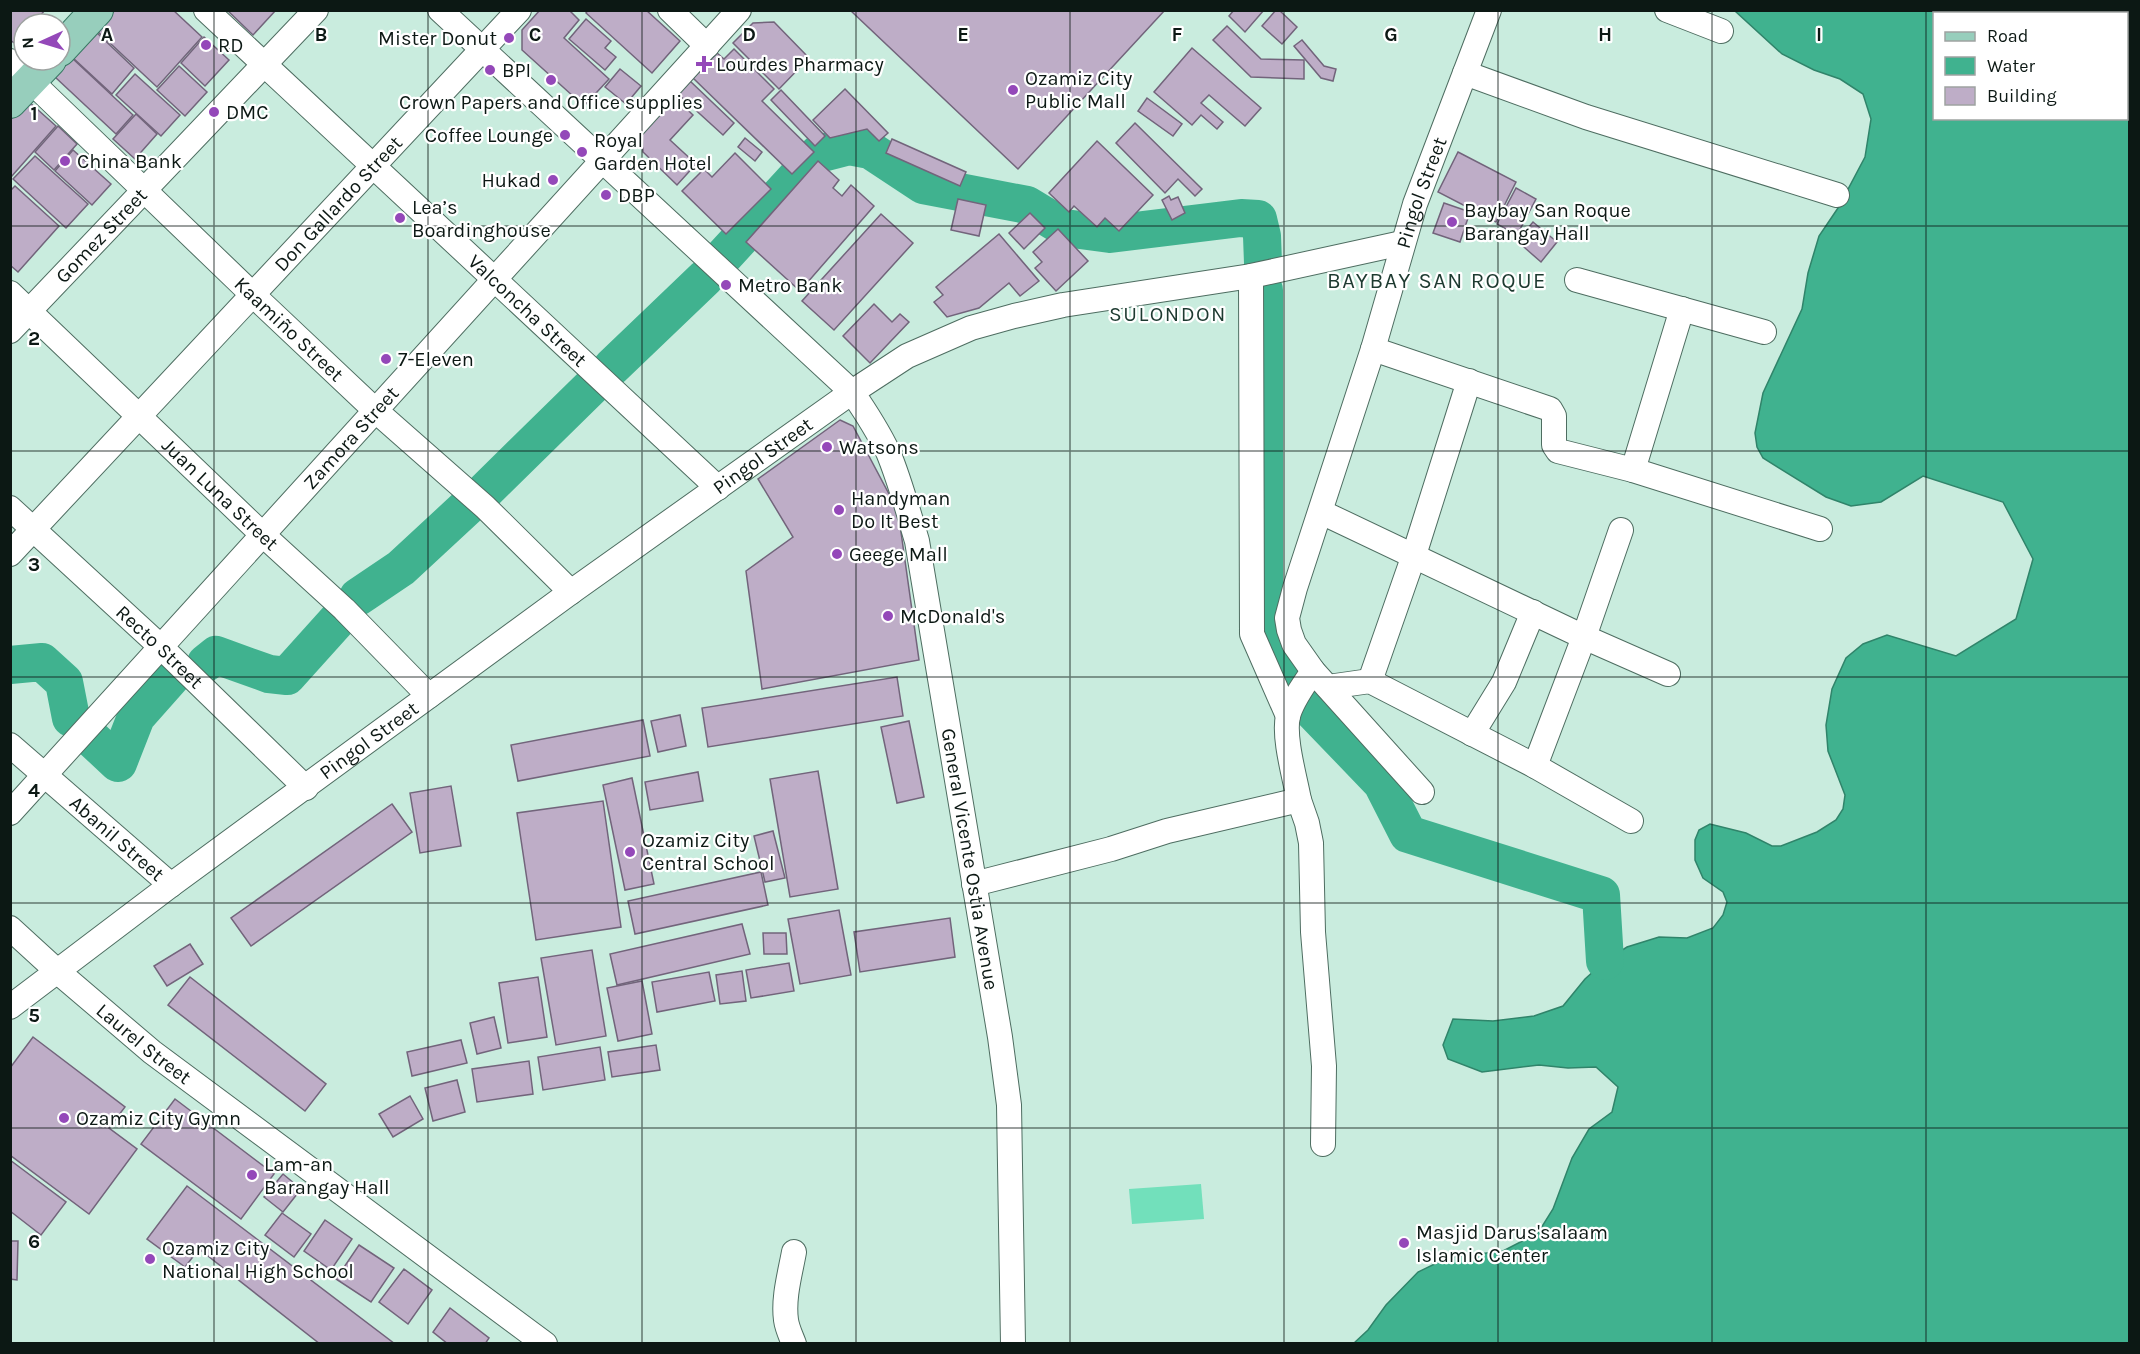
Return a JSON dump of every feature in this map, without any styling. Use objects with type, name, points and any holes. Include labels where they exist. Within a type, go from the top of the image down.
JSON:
[{"type":"main road","points":[[72,37],[97,10]]},
{"type":"main road","points":[[10,102],[28,72]]},
{"type":"street","name":"Valconcha Street","points":[[206,10],[718,488]]},
{"type":"street","name":"Gomez Street","points":[[10,331],[316,10]]},
{"type":"street","name":"General Vicente Ostia Avenue","points":[[440,10],[852,392],[872,421],[887,451],[902,489],[917,541],[1009,1105],[1013,1344]]},
{"type":"street","name":"Don Gallardo Street","points":[[10,554],[519,10]]},
{"type":"street","points":[[670,10],[707,46]]},
{"type":"street","name":"Zamora Street","points":[[10,813],[739,10]]},
{"type":"street","name":"Pingol Street","points":[[10,1007],[171,885],[571,592],[852,392],[907,356],[982,325],[1063,305],[1251,276],[1402,243],[1425,174],[1489,10]]},
{"type":"street","points":[[1667,10],[1721,31]]},
{"type":"street","name":"Kaamiño Street","points":[[36,72],[145,190],[253,295],[376,411],[485,507],[571,592]]},
{"type":"street","points":[[1465,73],[1586,117],[1837,195]]},
{"type":"street","points":[[1402,243],[1373,349],[1287,618],[1294,644],[1320,679],[1422,792]]},
{"type":"street","points":[[1251,276],[1252,634],[1288,716],[1286,732],[1299,800],[1311,843],[1313,932],[1324,1066],[1323,1144]]},
{"type":"street","points":[[1577,280],[1764,332]]},
{"type":"street","name":"Juan Luna Street","points":[[10,294],[262,535],[344,609],[429,696]]},
{"type":"street","points":[[1633,470],[1682,309]]},
{"type":"street","points":[[1373,349],[1550,409],[1554,416],[1554,445],[1558,451],[1633,470],[1820,529]]},
{"type":"street","points":[[1370,681],[1414,555],[1469,381]]},
{"type":"street","name":"Recto Street","points":[[10,508],[161,647],[306,788]]},
{"type":"street","points":[[1321,512],[1668,674]]},
{"type":"street","points":[[1535,766],[1621,530]]},
{"type":"street","points":[[1472,734],[1504,682],[1533,612]]},
{"type":"street","points":[[1288,716],[1320,679]]},
{"type":"street","points":[[1320,679],[1370,681],[1535,766],[1631,821]]},
{"type":"street","name":"Abanil Street","points":[[10,745],[171,885]]},
{"type":"street","points":[[974,884],[1111,849],[1167,831],[1299,800]]},
{"type":"street","name":"Laurel Street","points":[[10,928],[152,1052],[545,1344]]},
{"type":"street","points":[[794,1252],[788,1283],[786,1321],[794,1344]]},
{"type":"shaded area","points":[[1201,1184],[1204,1219],[1132,1224],[1129,1189]]},
{"type":"water","points":[[1735,11],[2129,11],[2129,1343],[1353,1344],[1418,1272],[1447,1258],[1503,1251],[1538,1233],[1553,1209],[1572,1158],[1589,1129],[1612,1112],[1618,1087],[1596,1067],[1568,1068],[1539,1065],[1482,1072],[1448,1059],[1443,1045],[1453,1019],[1493,1021],[1534,1016],[1563,1006],[1585,979],[1605,961],[1627,947],[1659,937],[1687,938],[1713,928],[1723,915],[1727,902],[1723,892],[1703,878],[1695,860],[1695,840],[1699,830],[1710,824],[1746,833],[1772,846],[1781,846],[1817,832],[1836,820],[1843,809],[1845,795],[1828,751],[1826,725],[1832,689],[1846,658],[1863,644],[1887,635],[1956,656],[2016,619],[2033,559],[2003,502],[1923,476],[1881,502],[1851,506],[1826,497],[1763,458],[1757,447],[1755,433],[1763,393],[1802,309],[1808,273],[1819,236],[1838,208],[1865,157],[1871,119],[1863,94],[1840,79],[1814,70],[1782,54]]},
{"type":"building","points":[[10,10],[45,10],[43,12],[12,12],[12,41],[10,40]]},
{"type":"building","points":[[115,10],[173,10],[202,37],[157,87],[97,31]]},
{"type":"building","points":[[227,10],[276,10],[253,35]]},
{"type":"building","points":[[540,10],[569,10],[579,20],[564,38],[609,79],[584,106],[522,50],[522,30]]},
{"type":"building","points":[[588,10],[646,10],[680,41],[652,73],[586,13]]},
{"type":"building","name":"Ozamiz City Public Mall","points":[[850,10],[1165,10],[1018,169]]},
{"type":"building","points":[[1234,10],[1264,10],[1245,32],[1229,16]]},
{"type":"building","points":[[1276,10],[1279,10],[1297,27],[1282,44],[1262,26]]},
{"type":"building","points":[[586,19],[611,41],[605,48],[616,57],[605,70],[569,39]]},
{"type":"building","points":[[774,22],[809,58],[779,89],[733,43],[753,23]]},
{"type":"building","points":[[1227,26],[1261,59],[1304,60],[1304,79],[1251,77],[1213,40]]},
{"type":"building","points":[[95,31],[134,68],[112,94],[72,57]]},
{"type":"building","points":[[204,37],[229,60],[205,86],[181,63]]},
{"type":"building","points":[[1302,40],[1324,66],[1336,69],[1333,81],[1321,78],[1294,46]]},
{"type":"building","points":[[1192,48],[1261,108],[1245,126],[1209,95],[1201,103],[1223,122],[1217,129],[1201,115],[1192,125],[1154,92]]},
{"type":"building","points":[[734,49],[774,89],[762,101],[814,152],[792,174],[693,78],[717,53],[724,59]]},
{"type":"building","points":[[72,58],[133,115],[116,134],[55,77],[59,72],[72,72]]},
{"type":"building","points":[[179,66],[207,92],[185,116],[157,90]]},
{"type":"building","points":[[620,69],[641,86],[626,104],[605,87]]},
{"type":"building","points":[[135,74],[180,115],[161,136],[116,95]]},
{"type":"building","points":[[690,81],[734,123],[723,135],[678,94]]},
{"type":"building","points":[[845,89],[888,133],[879,141],[867,129],[830,138],[813,120]]},
{"type":"building","points":[[781,90],[825,136],[815,146],[771,100]]},
{"type":"building","points":[[673,96],[693,115],[670,140],[696,164],[677,185],[643,152],[642,130]]},
{"type":"building","points":[[1147,98],[1182,124],[1173,136],[1138,111]]},
{"type":"building","points":[[28,101],[56,126],[11,177],[10,120]]},
{"type":"building","points":[[136,114],[157,134],[135,159],[113,139]]},
{"type":"building","points":[[1135,123],[1202,189],[1195,196],[1178,179],[1165,193],[1116,143]]},
{"type":"building","points":[[58,126],[77,144],[54,170],[35,152]]},
{"type":"building","points":[[745,138],[762,152],[755,161],[738,147]]},
{"type":"building","points":[[892,139],[966,172],[960,186],[886,153]]},
{"type":"building","points":[[1097,141],[1153,195],[1119,231],[1105,218],[1097,227],[1074,206],[1069,212],[1049,193]]},
{"type":"building","points":[[73,150],[111,184],[92,205],[55,171]]},
{"type":"building","points":[[1458,152],[1516,182],[1496,222],[1438,192]]},
{"type":"building","points":[[735,153],[771,189],[726,234],[682,191],[704,169],[712,177]]},
{"type":"building","points":[[35,156],[88,204],[66,228],[13,179]]},
{"type":"building","points":[[818,161],[839,180],[833,188],[842,196],[851,185],[874,206],[800,291],[746,242]]},
{"type":"building","points":[[15,186],[59,226],[18,272],[10,265],[10,191]]},
{"type":"building","points":[[1516,188],[1536,199],[1517,235],[1497,224]]},
{"type":"building","points":[[1169,196],[1171,200],[1178,197],[1185,213],[1172,220],[1162,200]]},
{"type":"building","points":[[958,199],[986,205],[979,236],[951,230]]},
{"type":"building","name":"Baybay San Roque Barangay Hall","points":[[1444,203],[1470,212],[1460,242],[1433,233]]},
{"type":"building","points":[[1030,213],[1045,228],[1024,249],[1009,233]]},
{"type":"building","points":[[881,214],[913,243],[834,330],[802,301]]},
{"type":"building","points":[[1533,222],[1557,242],[1541,262],[1517,241]]},
{"type":"building","points":[[1058,229],[1088,261],[1056,291],[1035,268],[1042,262],[1033,252]]},
{"type":"building","points":[[999,234],[1039,281],[1020,296],[1009,283],[979,308],[947,317],[934,302],[943,295],[936,287]]},
{"type":"building","points":[[874,304],[892,322],[900,314],[909,322],[870,363],[843,336]]},
{"type":"building","name":"Geege Mall","points":[[840,420],[853,426],[898,511],[919,660],[762,689],[746,571],[793,537],[758,479]]},
{"type":"building","points":[[897,677],[903,716],[708,747],[702,708]]},
{"type":"building","points":[[680,715],[686,746],[658,752],[651,721]]},
{"type":"building","points":[[643,720],[650,756],[518,781],[511,745]]},
{"type":"building","points":[[909,721],[924,797],[897,803],[881,727]]},
{"type":"building","points":[[818,771],[838,889],[790,897],[770,779]]},
{"type":"building","points":[[698,772],[703,801],[650,810],[645,782]]},
{"type":"building","points":[[632,778],[654,884],[625,890],[603,785]]},
{"type":"building","points":[[451,786],[461,846],[420,853],[410,793]]},
{"type":"building","points":[[603,801],[621,927],[536,940],[517,813]]},
{"type":"building","points":[[392,804],[412,832],[251,946],[231,918]]},
{"type":"building","points":[[773,831],[785,878],[765,882],[754,836]]},
{"type":"building","points":[[761,872],[768,905],[635,934],[628,901]]},
{"type":"building","points":[[839,910],[851,975],[800,984],[788,919]]},
{"type":"building","points":[[950,918],[955,957],[860,972],[854,932]]},
{"type":"building","points":[[742,924],[750,954],[617,985],[610,954]]},
{"type":"building","points":[[763,933],[786,933],[787,954],[764,954]]},
{"type":"building","points":[[190,944],[203,964],[167,986],[154,966]]},
{"type":"building","points":[[592,950],[606,1036],[556,1045],[541,958]]},
{"type":"building","points":[[789,963],[794,991],[751,998],[746,970]]},
{"type":"building","points":[[742,971],[746,1001],[720,1004],[716,975]]},
{"type":"building","points":[[709,972],[715,1001],[657,1012],[652,982]]},
{"type":"building","points":[[190,977],[326,1084],[305,1111],[168,1005]]},
{"type":"building","points":[[538,977],[547,1037],[508,1043],[499,983]]},
{"type":"building","points":[[642,981],[652,1034],[618,1041],[607,988]]},
{"type":"building","points":[[494,1017],[501,1048],[477,1054],[470,1023]]},
{"type":"building","name":"Ozamiz City Gymn","points":[[33,1037],[125,1107],[109,1128],[137,1149],[89,1214],[10,1155],[10,1068]]},
{"type":"building","points":[[461,1040],[467,1063],[412,1076],[407,1052]]},
{"type":"building","points":[[656,1045],[660,1070],[612,1077],[608,1052]]},
{"type":"building","points":[[600,1047],[605,1080],[543,1090],[538,1057]]},
{"type":"building","points":[[529,1061],[533,1094],[477,1102],[472,1069]]},
{"type":"building","points":[[457,1080],[465,1112],[433,1121],[425,1088]]},
{"type":"building","points":[[410,1096],[423,1119],[393,1137],[379,1114]]},
{"type":"building","points":[[175,1099],[274,1174],[241,1219],[141,1144]]},
{"type":"building","points":[[10,1160],[66,1202],[41,1235],[10,1211]]},
{"type":"building","points":[[283,1174],[301,1189],[283,1212],[264,1197]]},
{"type":"building","points":[[187,1186],[395,1344],[320,1344],[199,1249],[185,1267],[147,1239]]},
{"type":"building","points":[[282,1213],[311,1234],[294,1257],[265,1235]]},
{"type":"building","points":[[325,1220],[352,1239],[331,1270],[304,1251]]},
{"type":"building","points":[[10,1241],[18,1241],[17,1280],[10,1279]]},
{"type":"building","points":[[359,1245],[394,1268],[371,1302],[336,1279]]},
{"type":"building","points":[[404,1269],[432,1290],[408,1324],[379,1302]]},
{"type":"building","points":[[450,1308],[489,1338],[485,1344],[448,1344],[433,1332]]},
{"type":"waterway","points":[[724,256],[818,154],[849,146],[870,150],[923,185],[1027,205],[1065,228],[1110,234],[1241,218],[1258,219],[1262,236],[1263,263]]},
{"type":"waterway","points":[[612,367],[705,278]]},
{"type":"waterway","points":[[1264,290],[1264,587],[1272,651],[1279,667],[1290,682]]},
{"type":"waterway","points":[[483,493],[592,386]]},
{"type":"waterway","points":[[358,597],[401,568],[469,505]]},
{"type":"waterway","points":[[206,663],[216,655],[269,674],[287,676],[341,616]]},
{"type":"waterway","points":[[10,665],[42,662],[64,682],[71,718]]},
{"type":"waterway","points":[[89,736],[118,763],[136,717],[175,673]]},
{"type":"waterway","points":[[1307,705],[1382,783],[1408,834],[1601,895],[1605,961]]},
{"type":"place","name":"Mister Donut","points":[[509,38]]},
{"type":"place","name":"RD","points":[[206,45]]},
{"type":"place","name":"Lourdes Pharmacy","points":[[704,64]]},
{"type":"place","name":"BPI","points":[[490,70]]},
{"type":"place","name":"Crown Papers and Office supplies","points":[[551,80]]},
{"type":"place","name":"Ozamiz City Public Mall","points":[[1013,90]]},
{"type":"place","name":"DMC","points":[[214,112]]},
{"type":"place","name":"Coffee Lounge","points":[[565,135]]},
{"type":"place","name":"Royal Garden Hotel","points":[[582,152]]},
{"type":"place","name":"China Bank","points":[[65,161]]},
{"type":"place","name":"Hukad","points":[[553,180]]},
{"type":"place","name":"DBP","points":[[606,195]]},
{"type":"place","name":"Lea’s Boardinghouse","points":[[400,218]]},
{"type":"place","name":"Baybay San Roque Barangay Hall","points":[[1452,222]]},
{"type":"place","name":"Metro Bank","points":[[726,285]]},
{"type":"place","name":"7-Eleven","points":[[386,359]]},
{"type":"place","name":"Watsons","points":[[827,447]]},
{"type":"place","name":"Handyman Do It Best","points":[[839,510]]},
{"type":"place","name":"Geege Mall","points":[[837,554]]},
{"type":"place","name":"McDonald's","points":[[888,616]]},
{"type":"place","name":"Ozamiz City Central School","points":[[630,852]]},
{"type":"place","name":"Ozamiz City Gymn","points":[[64,1118]]},
{"type":"place","name":"Lam-an Barangay Hall","points":[[252,1175]]},
{"type":"place","name":"Masjid Darus'salaam Islamic Center","points":[[1404,1243]]},
{"type":"place","name":"Ozamiz City National High School","points":[[150,1259]]},
{"type":"district","name":"BAYBAY SAN ROQUE","points":[[1437,281]]},
{"type":"district","name":"SULONDON","points":[[1168,314]]}]
